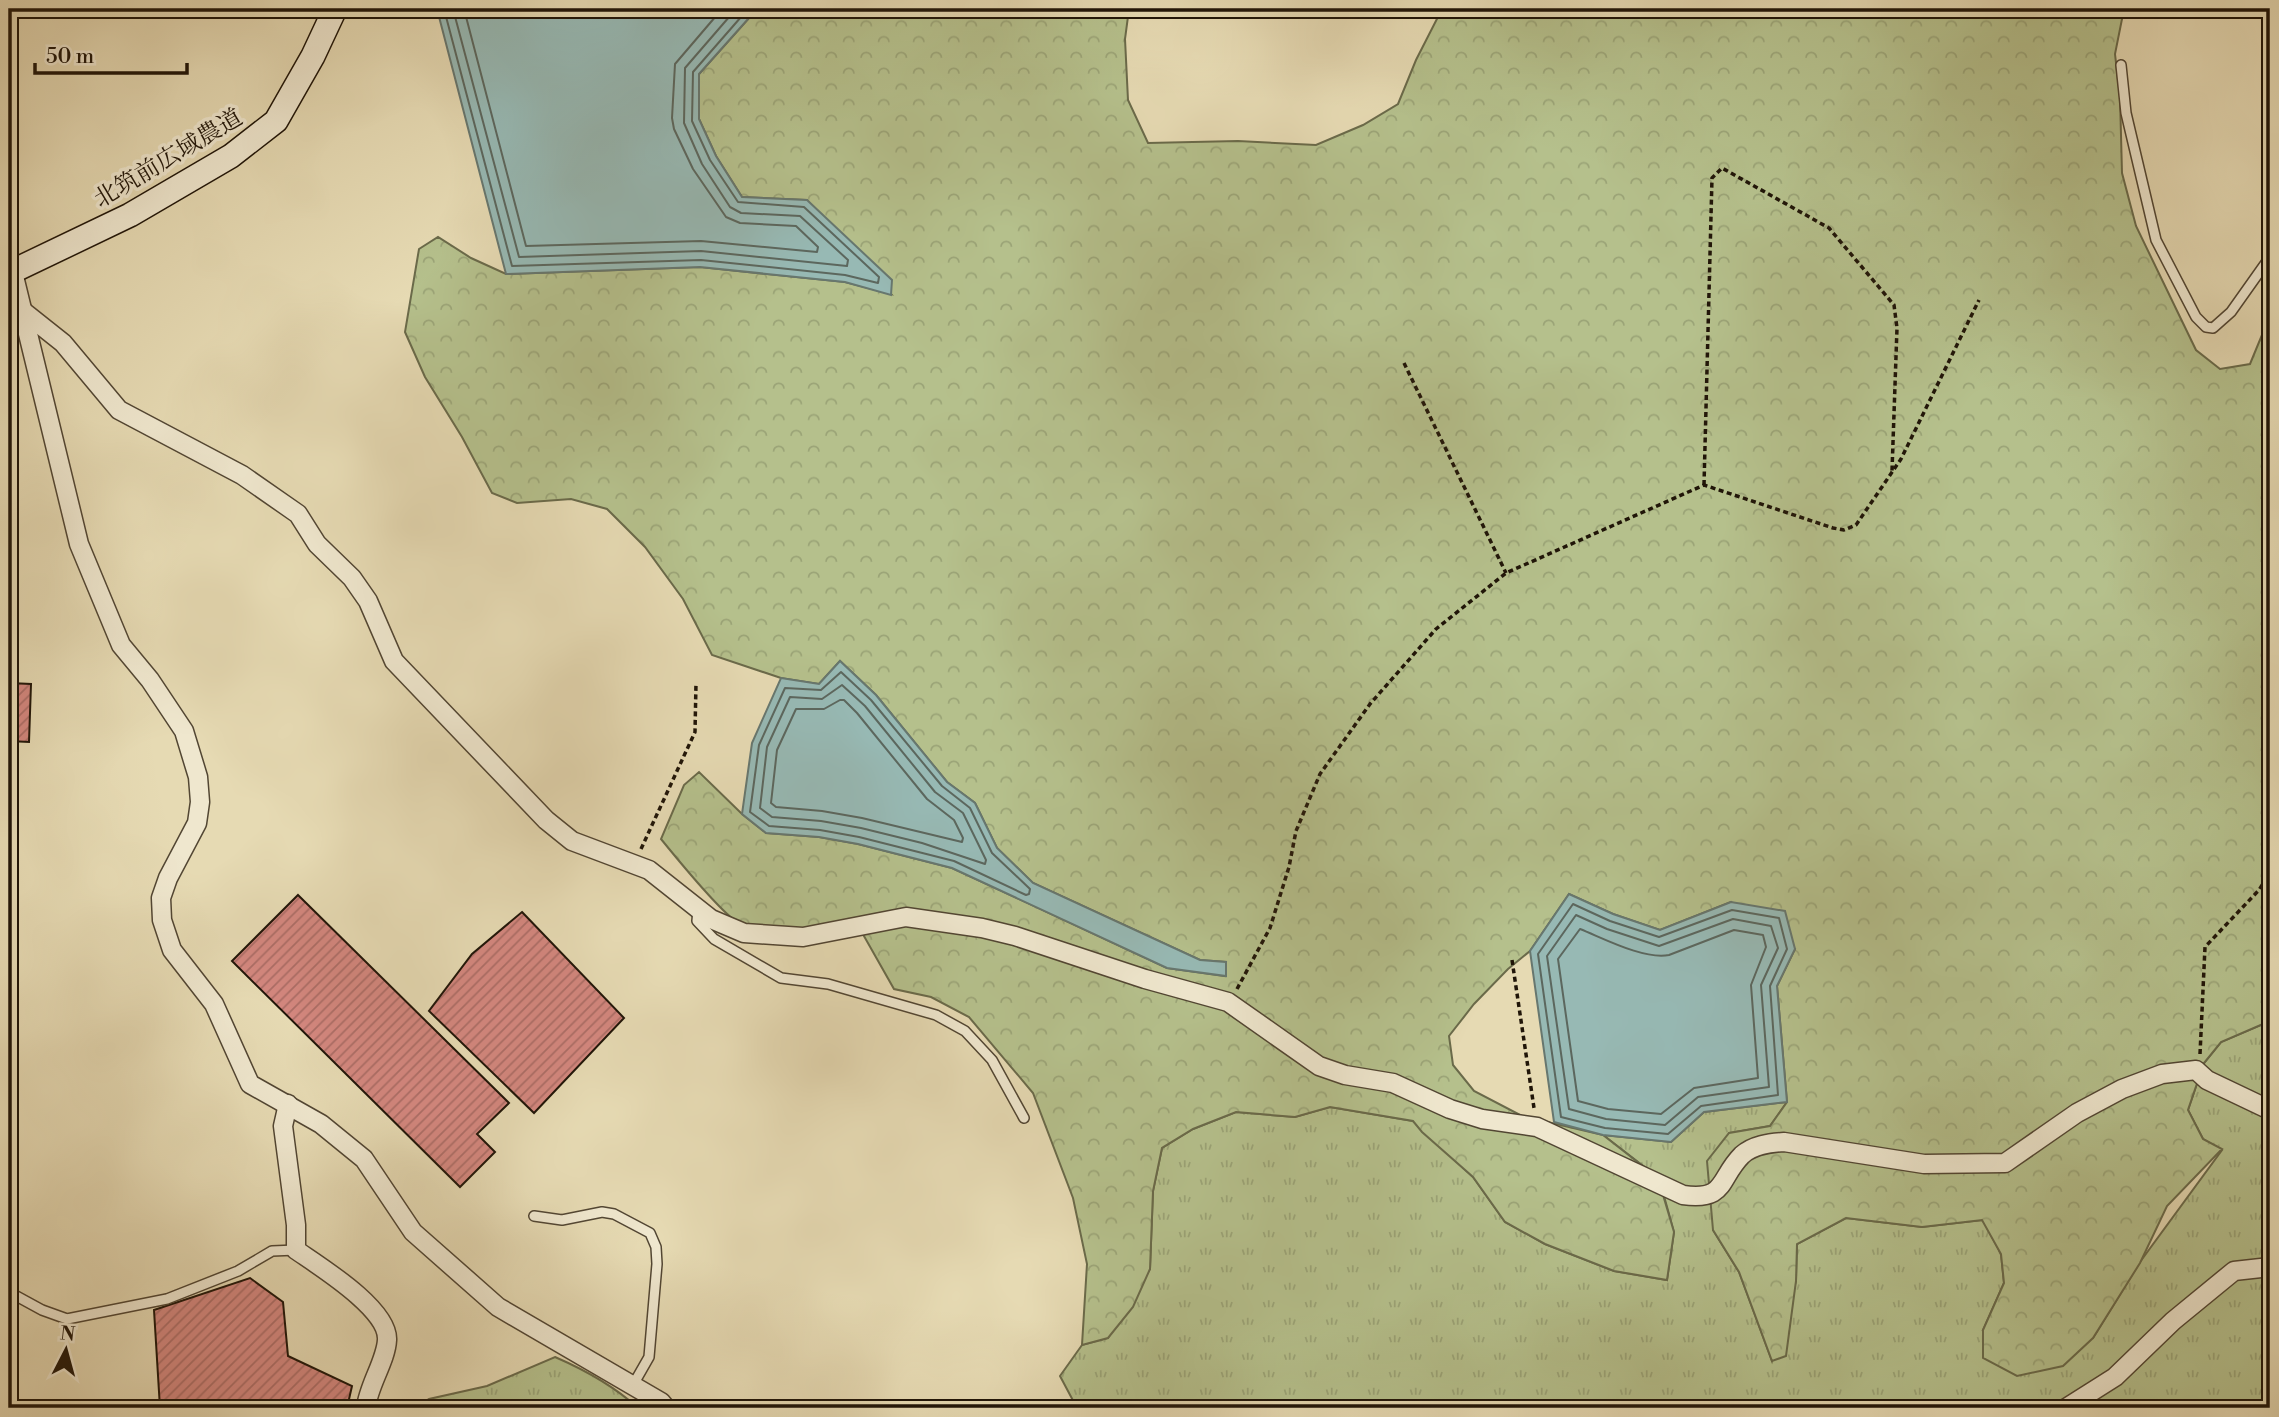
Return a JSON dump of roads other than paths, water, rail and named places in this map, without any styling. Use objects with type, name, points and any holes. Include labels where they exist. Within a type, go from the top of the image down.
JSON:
[{"type":"street","name":"北筑前広域農道","points":[[11,273],[130,215],[231,156],[276,121],[313,56],[335,9]]},
{"type":"street","points":[[11,273],[24,312],[79,544],[121,645],[150,680],[184,731],[198,777],[200,802],[197,823],[168,878],[161,898],[162,920],[172,950],[214,1004],[250,1084],[321,1124],[364,1159],[412,1232],[498,1307],[549,1339],[633,1385],[666,1408]]},
{"type":"street","points":[[24,312],[63,342],[119,410],[242,475],[298,514],[317,544],[352,578],[368,601],[394,661],[546,820],[572,841],[649,870],[711,919],[744,933],[803,937],[906,917],[982,928],[1015,936],[1145,979],[1227,1002],[1319,1066],[1345,1075],[1393,1083],[1450,1109],[1482,1119],[1537,1127],[1683,1195],[1702,1198],[1721,1187],[1742,1155],[1764,1143],[1784,1142],[1924,1164],[2005,1163],[2077,1113],[2123,1089],[2162,1074],[2196,1070],[2207,1080],[2270,1110]]},
{"type":"street","points":[[288,1104],[283,1126],[296,1225],[296,1250],[361,1299],[383,1322],[387,1339],[366,1408]]},
{"type":"street","points":[[2066,1408],[2115,1377],[2173,1321],[2234,1271],[2270,1267]]},
{"type":"lane","points":[[2121,65],[2126,113],[2155,240],[2196,317],[2206,327],[2213,328],[2231,312],[2270,257]]},
{"type":"lane","points":[[699,908],[697,920],[714,939],[781,978],[828,984],[854,991],[936,1015],[965,1031],[992,1060],[1024,1118]]},
{"type":"lane","points":[[534,1216],[562,1220],[602,1212],[614,1214],[650,1233],[656,1247],[657,1264],[649,1357],[633,1385]]},
{"type":"lane","points":[[9,1292],[42,1310],[67,1319],[167,1299],[238,1271],[272,1251],[296,1250]]},
{"type":"water","points":[[437,9],[757,9],[699,74],[699,119],[716,156],[742,197],[807,200],[892,280],[891,295],[845,282],[700,267],[506,274]]},
{"type":"water","points":[[840,661],[876,695],[947,782],[975,803],[997,848],[1033,883],[1200,960],[1226,962],[1226,976],[1167,968],[952,868],[858,844],[819,837],[766,833],[742,814],[752,743],[781,678],[819,684]]},
{"type":"water","points":[[1569,894],[1613,914],[1660,930],[1731,902],[1785,911],[1795,949],[1777,986],[1787,1102],[1704,1112],[1671,1142],[1603,1135],[1554,1122],[1530,951]]}]
